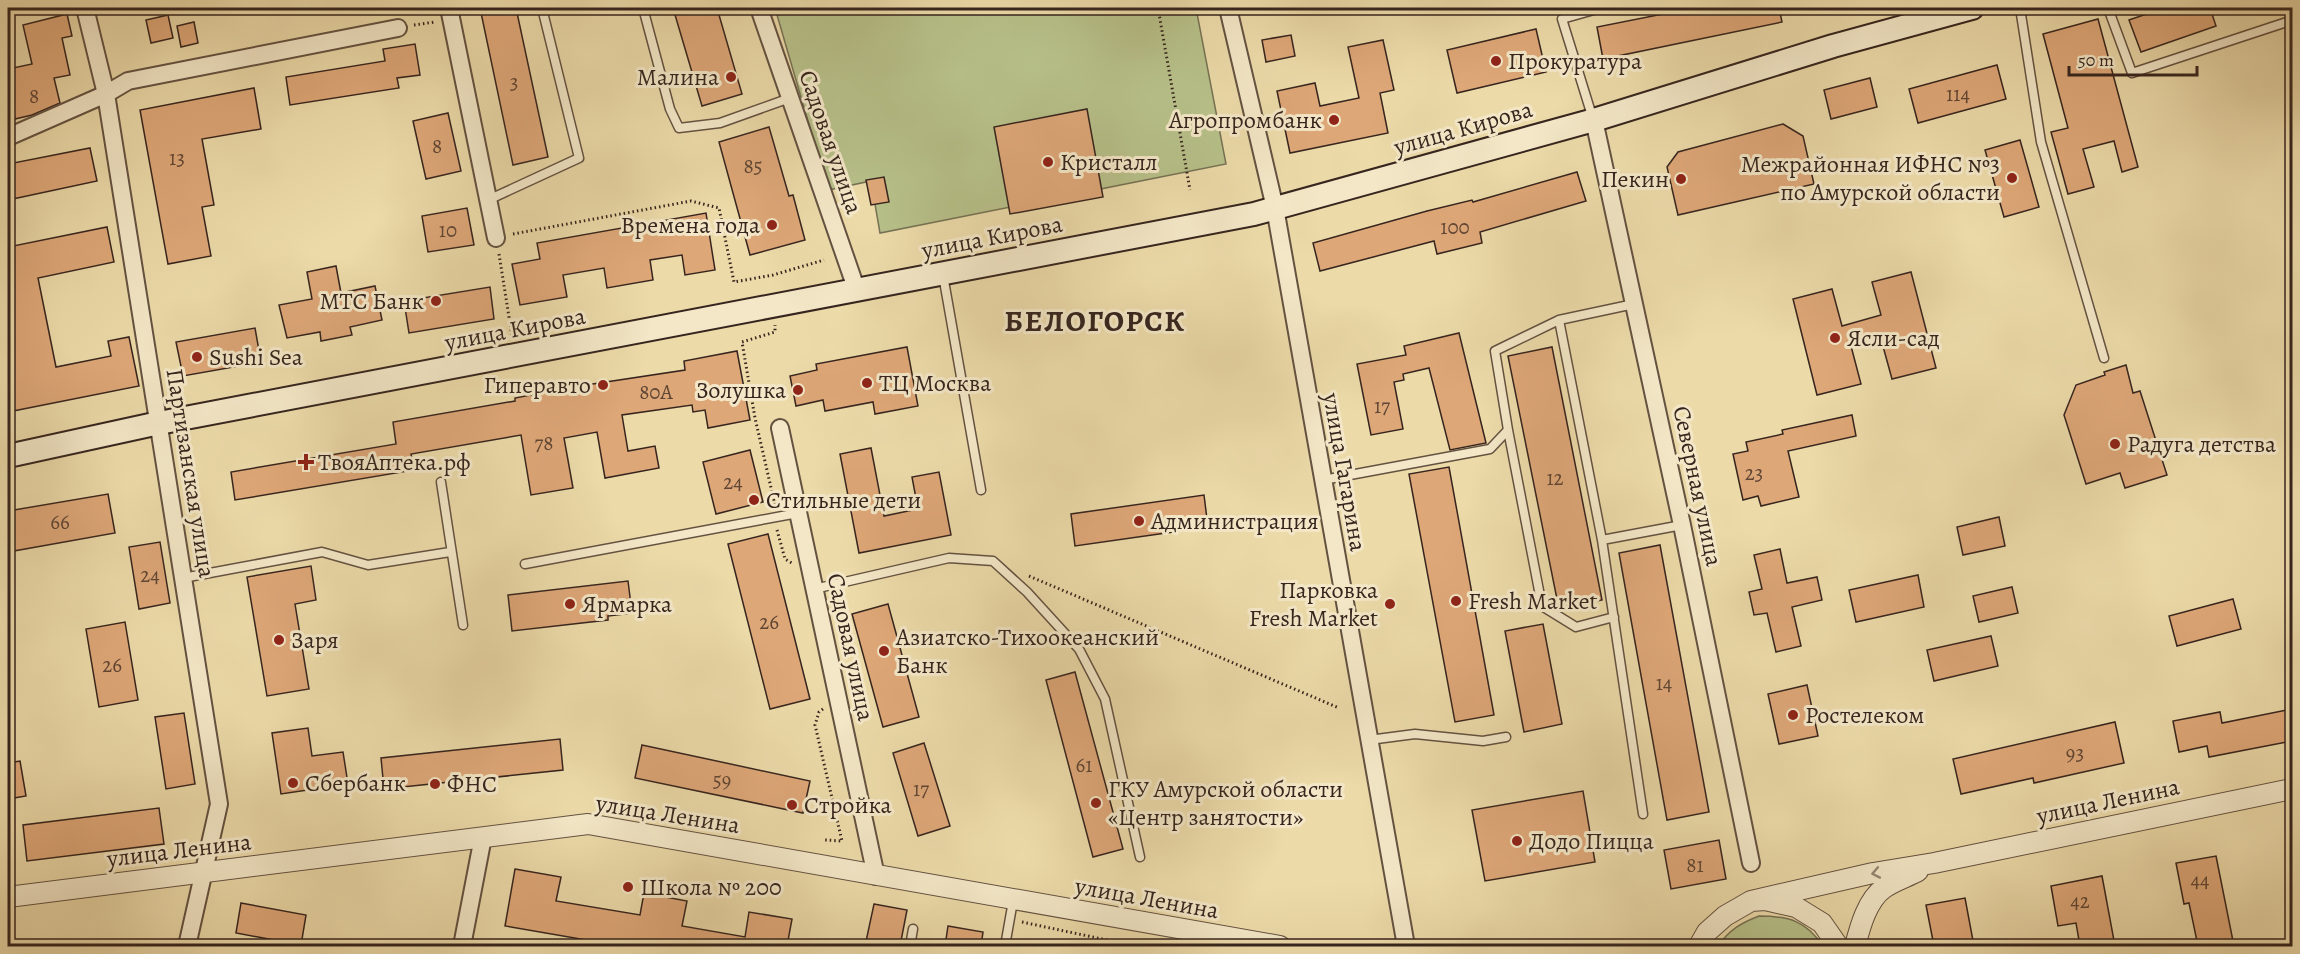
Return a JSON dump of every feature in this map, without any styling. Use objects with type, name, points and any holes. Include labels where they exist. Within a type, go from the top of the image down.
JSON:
[{"type":"main road","name":"улица Кирова","points":[[8,456],[159,423],[857,291],[1275,208],[1594,120],[1833,46],[1972,8]]},
{"type":"street","name":"Партизанская улица","points":[[86,8],[106,94],[219,804],[187,946]]},
{"type":"street","name":"Садовая улица","points":[[759,8],[857,291]]},
{"type":"street","name":"улица Гагарина","points":[[1228,8],[1275,208],[1406,946]]},
{"type":"street","points":[[450,13],[496,237]]},
{"type":"street","points":[[8,136],[106,94],[128,81],[398,28]]},
{"type":"street","name":"Северная улица","points":[[1594,120],[1682,525],[1751,863]]},
{"type":"street","name":"Садовая улица","points":[[780,428],[876,876]]},
{"type":"street","name":"улица Ленина","points":[[1703,939],[1725,916],[1751,901],[1874,873],[1934,863],[2292,789]]},
{"type":"street","name":"улица Ленина","points":[[8,897],[588,824],[1013,901],[1281,946]]},
{"type":"street","points":[[462,946],[483,837]]},
{"type":"street","name":"улица Ленина","points":[[1855,946],[1858,933],[1872,902],[1884,889],[1934,863]]},
{"type":"street","points":[[1751,901],[1765,900],[1796,907],[1822,923],[1838,946]]},
{"type":"street","points":[[1688,946],[1703,939]]},
{"type":"lane","points":[[488,200],[579,158],[542,8]]},
{"type":"lane","points":[[643,8],[670,109],[679,128],[720,123],[790,98]]},
{"type":"lane","points":[[1594,120],[1562,19],[1601,8]]},
{"type":"lane","points":[[2020,8],[2040,142],[2104,358]]},
{"type":"lane","points":[[2108,8],[2132,74],[2289,21],[2292,31]]},
{"type":"lane","points":[[943,274],[981,490]]},
{"type":"lane","points":[[1614,617],[1576,627],[1542,606],[1495,351],[1559,320],[1634,304]]},
{"type":"lane","points":[[1559,320],[1602,540],[1643,814]]},
{"type":"lane","points":[[1322,480],[1490,449],[1508,430]]},
{"type":"lane","points":[[441,482],[463,625]]},
{"type":"lane","points":[[525,564],[798,513]]},
{"type":"lane","points":[[1602,540],[1682,525]]},
{"type":"lane","points":[[183,578],[322,552],[368,565],[450,552]]},
{"type":"lane","points":[[814,590],[950,558],[993,561],[1027,592],[1079,649],[1105,699],[1140,857]]},
{"type":"lane","points":[[1369,740],[1415,734],[1483,741],[1506,737]]},
{"type":"lane","points":[[1005,946],[1013,901]]},
{"type":"lane","points":[[910,946],[913,929]]},
{"type":"path","points":[[1158,8],[1190,190]]},
{"type":"path","points":[[398,28],[450,13]]},
{"type":"path","points":[[516,356],[496,237],[691,201],[719,208],[734,282],[773,275],[825,260]]},
{"type":"path","points":[[775,325],[775,332],[742,342],[755,418],[774,497],[775,518],[785,558],[796,565]]},
{"type":"path","points":[[1025,575],[1340,708]]},
{"type":"path","points":[[821,699],[823,710],[819,712],[815,725],[842,842],[825,840]]},
{"type":"green space","points":[[775,8],[1196,8],[1226,164],[880,233],[871,181],[828,190]]},
{"type":"green space","points":[[1759,916],[1779,917],[1796,922],[1810,931],[1823,946],[1718,946],[1736,928]]},
{"type":"building","points":[[480,8],[516,8],[548,157],[513,165]]},
{"type":"building","points":[[673,8],[717,8],[742,94],[702,106]]},
{"type":"building","points":[[1693,8],[1779,8],[1782,22],[1603,59],[1597,27]]},
{"type":"building","points":[[2164,8],[2210,8],[2216,26],[2141,52],[2129,20]]},
{"type":"building","points":[[67,14],[72,36],[62,38],[70,75],[54,78],[60,103],[32,115],[15,119],[8,84],[8,69],[32,64],[23,25]]},
{"type":"building","points":[[168,15],[173,38],[151,43],[146,20]]},
{"type":"building","points":[[2098,19],[2138,167],[2122,172],[2114,141],[2083,149],[2094,187],[2068,194],[2051,132],[2068,128],[2043,34]]},
{"type":"building","points":[[194,22],[198,43],[181,47],[177,26]]},
{"type":"building","name":"Прокуратура","points":[[1536,29],[1546,72],[1457,93],[1447,50]]},
{"type":"building","points":[[1291,35],[1295,56],[1266,62],[1262,40]]},
{"type":"building","name":"Агропромбанк","points":[[1383,40],[1394,90],[1380,93],[1388,133],[1290,153],[1277,91],[1315,83],[1320,106],[1359,98],[1348,47]]},
{"type":"building","points":[[415,44],[420,75],[397,78],[399,88],[290,105],[286,77],[385,61],[383,49]]},
{"type":"building","points":[[1997,65],[2006,99],[1918,123],[1909,89]]},
{"type":"building","points":[[1870,78],[1877,107],[1831,119],[1824,90]]},
{"type":"building","points":[[254,88],[261,129],[202,139],[214,205],[202,207],[211,256],[168,264],[140,110]]},
{"type":"building","name":"Кристалл","points":[[1087,109],[1103,197],[1010,214],[994,127]]},
{"type":"building","points":[[448,113],[461,171],[426,179],[413,121]]},
{"type":"building","points":[[1783,124],[1803,136],[1814,184],[1678,215],[1667,167],[1678,152]]},
{"type":"building","points":[[769,127],[789,196],[793,195],[805,240],[750,255],[719,142]]},
{"type":"building","name":"Межрайонная ИФНС №3 по Амурской области","points":[[2020,140],[2039,207],[2004,217],[1985,150]]},
{"type":"building","points":[[90,148],[97,181],[8,200],[8,164]]},
{"type":"building","points":[[1577,172],[1586,201],[1480,232],[1482,243],[1437,254],[1434,241],[1320,271],[1313,243],[1427,211],[1472,200],[1473,202]]},
{"type":"building","points":[[884,177],[889,202],[871,205],[866,180]]},
{"type":"building","points":[[467,208],[474,245],[428,252],[422,216]]},
{"type":"building","points":[[706,213],[715,270],[685,275],[682,255],[650,260],[653,280],[607,288],[604,268],[563,275],[567,297],[520,305],[512,264],[540,259],[537,243]]},
{"type":"building","points":[[107,227],[114,262],[38,278],[56,367],[111,356],[108,341],[129,337],[139,386],[8,412],[8,336],[13,336],[8,307],[8,247]]},
{"type":"building","points":[[336,266],[341,293],[375,286],[382,320],[350,327],[352,335],[321,341],[320,332],[287,338],[279,305],[312,299],[307,272]]},
{"type":"building","points":[[1911,272],[1936,368],[1892,379],[1881,339],[1851,346],[1861,384],[1817,395],[1793,299],[1832,289],[1842,326],[1881,315],[1872,282]]},
{"type":"building","points":[[490,287],[494,319],[409,333],[404,301]]},
{"type":"building","points":[[255,328],[261,362],[183,376],[176,342]]},
{"type":"building","points":[[1459,333],[1486,443],[1450,450],[1429,368],[1403,374],[1404,380],[1394,382],[1403,429],[1371,435],[1357,364],[1406,355],[1404,346]]},
{"type":"building","name":"ТЦ Москва","points":[[907,347],[918,406],[875,414],[873,402],[825,411],[823,400],[796,406],[790,376],[817,370],[816,364]]},
{"type":"building","points":[[1552,347],[1602,600],[1559,609],[1508,356]]},
{"type":"building","points":[[737,351],[750,420],[708,428],[705,410],[693,412],[692,405],[622,415],[628,451],[655,446],[659,468],[605,478],[597,432],[564,438],[573,488],[531,495],[521,435],[411,454],[414,470],[235,500],[231,472],[396,444],[393,422],[515,401],[515,398],[566,388],[685,370],[684,361]]},
{"type":"building","name":"Радуга детства","points":[[2126,365],[2133,393],[2140,391],[2167,475],[2125,488],[2120,473],[2086,484],[2064,415],[2076,385]]},
{"type":"building","points":[[1852,415],[1856,436],[1788,451],[1799,497],[1761,506],[1758,496],[1743,500],[1733,454],[1748,451],[1746,442],[1783,434],[1782,430]]},
{"type":"building","points":[[871,448],[884,516],[918,509],[912,477],[939,472],[951,535],[859,553],[840,454]]},
{"type":"building","points":[[750,450],[763,502],[716,514],[703,462]]},
{"type":"building","points":[[1449,467],[1494,715],[1455,722],[1409,474]]},
{"type":"building","points":[[108,494],[115,533],[8,552],[8,511]]},
{"type":"building","name":"Администрация","points":[[1204,495],[1208,527],[1075,546],[1071,514]]},
{"type":"building","points":[[1999,517],[2005,546],[1963,555],[1957,527]]},
{"type":"building","points":[[768,534],[810,699],[770,709],[728,544]]},
{"type":"building","points":[[160,542],[170,603],[139,609],[129,547]]},
{"type":"building","points":[[1660,545],[1709,812],[1667,820],[1619,553]]},
{"type":"building","points":[[1780,549],[1787,583],[1817,577],[1822,600],[1792,607],[1801,646],[1776,652],[1767,613],[1754,615],[1749,592],[1762,589],[1754,555]]},
{"type":"building","points":[[311,566],[316,600],[295,604],[309,689],[267,696],[247,577]]},
{"type":"building","points":[[1918,575],[1924,607],[1856,622],[1849,590]]},
{"type":"building","name":"Ярмарка","points":[[628,581],[632,613],[608,616],[608,620],[512,631],[508,595]]},
{"type":"building","points":[[2012,587],[2018,613],[1979,622],[1973,596]]},
{"type":"building","points":[[2233,599],[2241,629],[2177,646],[2169,616]]},
{"type":"building","points":[[888,604],[919,717],[883,727],[852,614]]},
{"type":"building","points":[[125,622],[138,700],[99,707],[86,629]]},
{"type":"building","points":[[1543,624],[1562,724],[1524,732],[1505,631]]},
{"type":"building","points":[[1991,636],[1998,666],[1934,681],[1927,650]]},
{"type":"building","points":[[1075,672],[1123,849],[1093,857],[1046,680]]},
{"type":"building","name":"Ростелеком","points":[[1807,685],[1818,736],[1779,744],[1768,694]]},
{"type":"building","points":[[2292,709],[2292,741],[2209,757],[2207,746],[2179,752],[2173,721],[2220,712],[2222,723]]},
{"type":"building","points":[[184,713],[195,784],[166,789],[155,717]]},
{"type":"building","points":[[2115,722],[2124,763],[2034,783],[2033,778],[1961,794],[1953,759]]},
{"type":"building","points":[[308,728],[312,756],[343,752],[348,784],[281,794],[272,733]]},
{"type":"building","points":[[560,739],[563,770],[384,789],[381,758]]},
{"type":"building","points":[[924,743],[950,826],[918,836],[893,753]]},
{"type":"building","points":[[642,745],[810,781],[803,813],[635,778]]},
{"type":"building","points":[[20,761],[26,796],[8,799],[8,763]]},
{"type":"building","points":[[1583,791],[1595,862],[1485,881],[1472,810]]},
{"type":"building","points":[[159,808],[164,844],[27,861],[23,825]]},
{"type":"building","points":[[1719,840],[1726,879],[1671,889],[1664,850]]},
{"type":"building","points":[[2216,856],[2234,946],[2198,946],[2189,903],[2184,904],[2176,863]]},
{"type":"building","points":[[515,869],[561,877],[556,901],[640,915],[644,893],[687,901],[682,926],[745,937],[749,912],[792,919],[787,946],[621,946],[505,926]]},
{"type":"building","points":[[2102,876],[2115,946],[2080,946],[2076,923],[2058,926],[2051,886]]},
{"type":"building","points":[[1965,898],[1974,946],[1934,946],[1926,905]]},
{"type":"building","points":[[241,903],[306,915],[301,945],[236,933]]},
{"type":"building","points":[[874,904],[907,910],[900,946],[865,946]]},
{"type":"building","points":[[948,926],[983,932],[981,946],[945,946]]},
{"type":"place","name":"Прокуратура","points":[[1496,61]]},
{"type":"place","name":"Малина","points":[[731,77]]},
{"type":"place","name":"Агропромбанк","points":[[1334,120]]},
{"type":"place","name":"Кристалл","points":[[1048,162]]},
{"type":"place","name":"Межрайонная ИФНС №3 по Амурской области","points":[[2012,178]]},
{"type":"place","name":"Пекин","points":[[1681,179]]},
{"type":"place","name":"Времена года","points":[[772,225]]},
{"type":"place","name":"МТС Банк","points":[[436,301]]},
{"type":"place","name":"Ясли-сад","points":[[1835,338]]},
{"type":"place","name":"Sushi Sea","points":[[197,357]]},
{"type":"place","name":"ТЦ Москва","points":[[867,383]]},
{"type":"place","name":"Гиперавто","points":[[603,385]]},
{"type":"place","name":"Золушка","points":[[798,390]]},
{"type":"place","name":"Радуга детства","points":[[2115,444]]},
{"type":"place","name":"ТвояАптека.рф","points":[[306,462]]},
{"type":"place","name":"Стильные дети","points":[[754,500]]},
{"type":"place","name":"Администрация","points":[[1139,521]]},
{"type":"place","name":"Fresh Market","points":[[1456,601]]},
{"type":"place","name":"Ярмарка","points":[[570,604]]},
{"type":"place","name":"Парковка Fresh Market","points":[[1390,604]]},
{"type":"place","name":"Заря","points":[[279,640]]},
{"type":"place","name":"Азиатско-Тихоокеанский Банк","points":[[884,651]]},
{"type":"place","name":"Ростелеком","points":[[1793,715]]},
{"type":"place","name":"Сбербанк","points":[[293,783]]},
{"type":"place","name":"ФНС","points":[[435,784]]},
{"type":"place","name":"ГКУ Амурской области «Центр занятости»","points":[[1096,803]]},
{"type":"place","name":"Стройка","points":[[792,805]]},
{"type":"place","name":"Додо Пицца","points":[[1517,841]]},
{"type":"place","name":"Школа № 200","points":[[628,887]]},
{"type":"district","name":"БЕЛОГОРСК","points":[[1095,321]]}]
